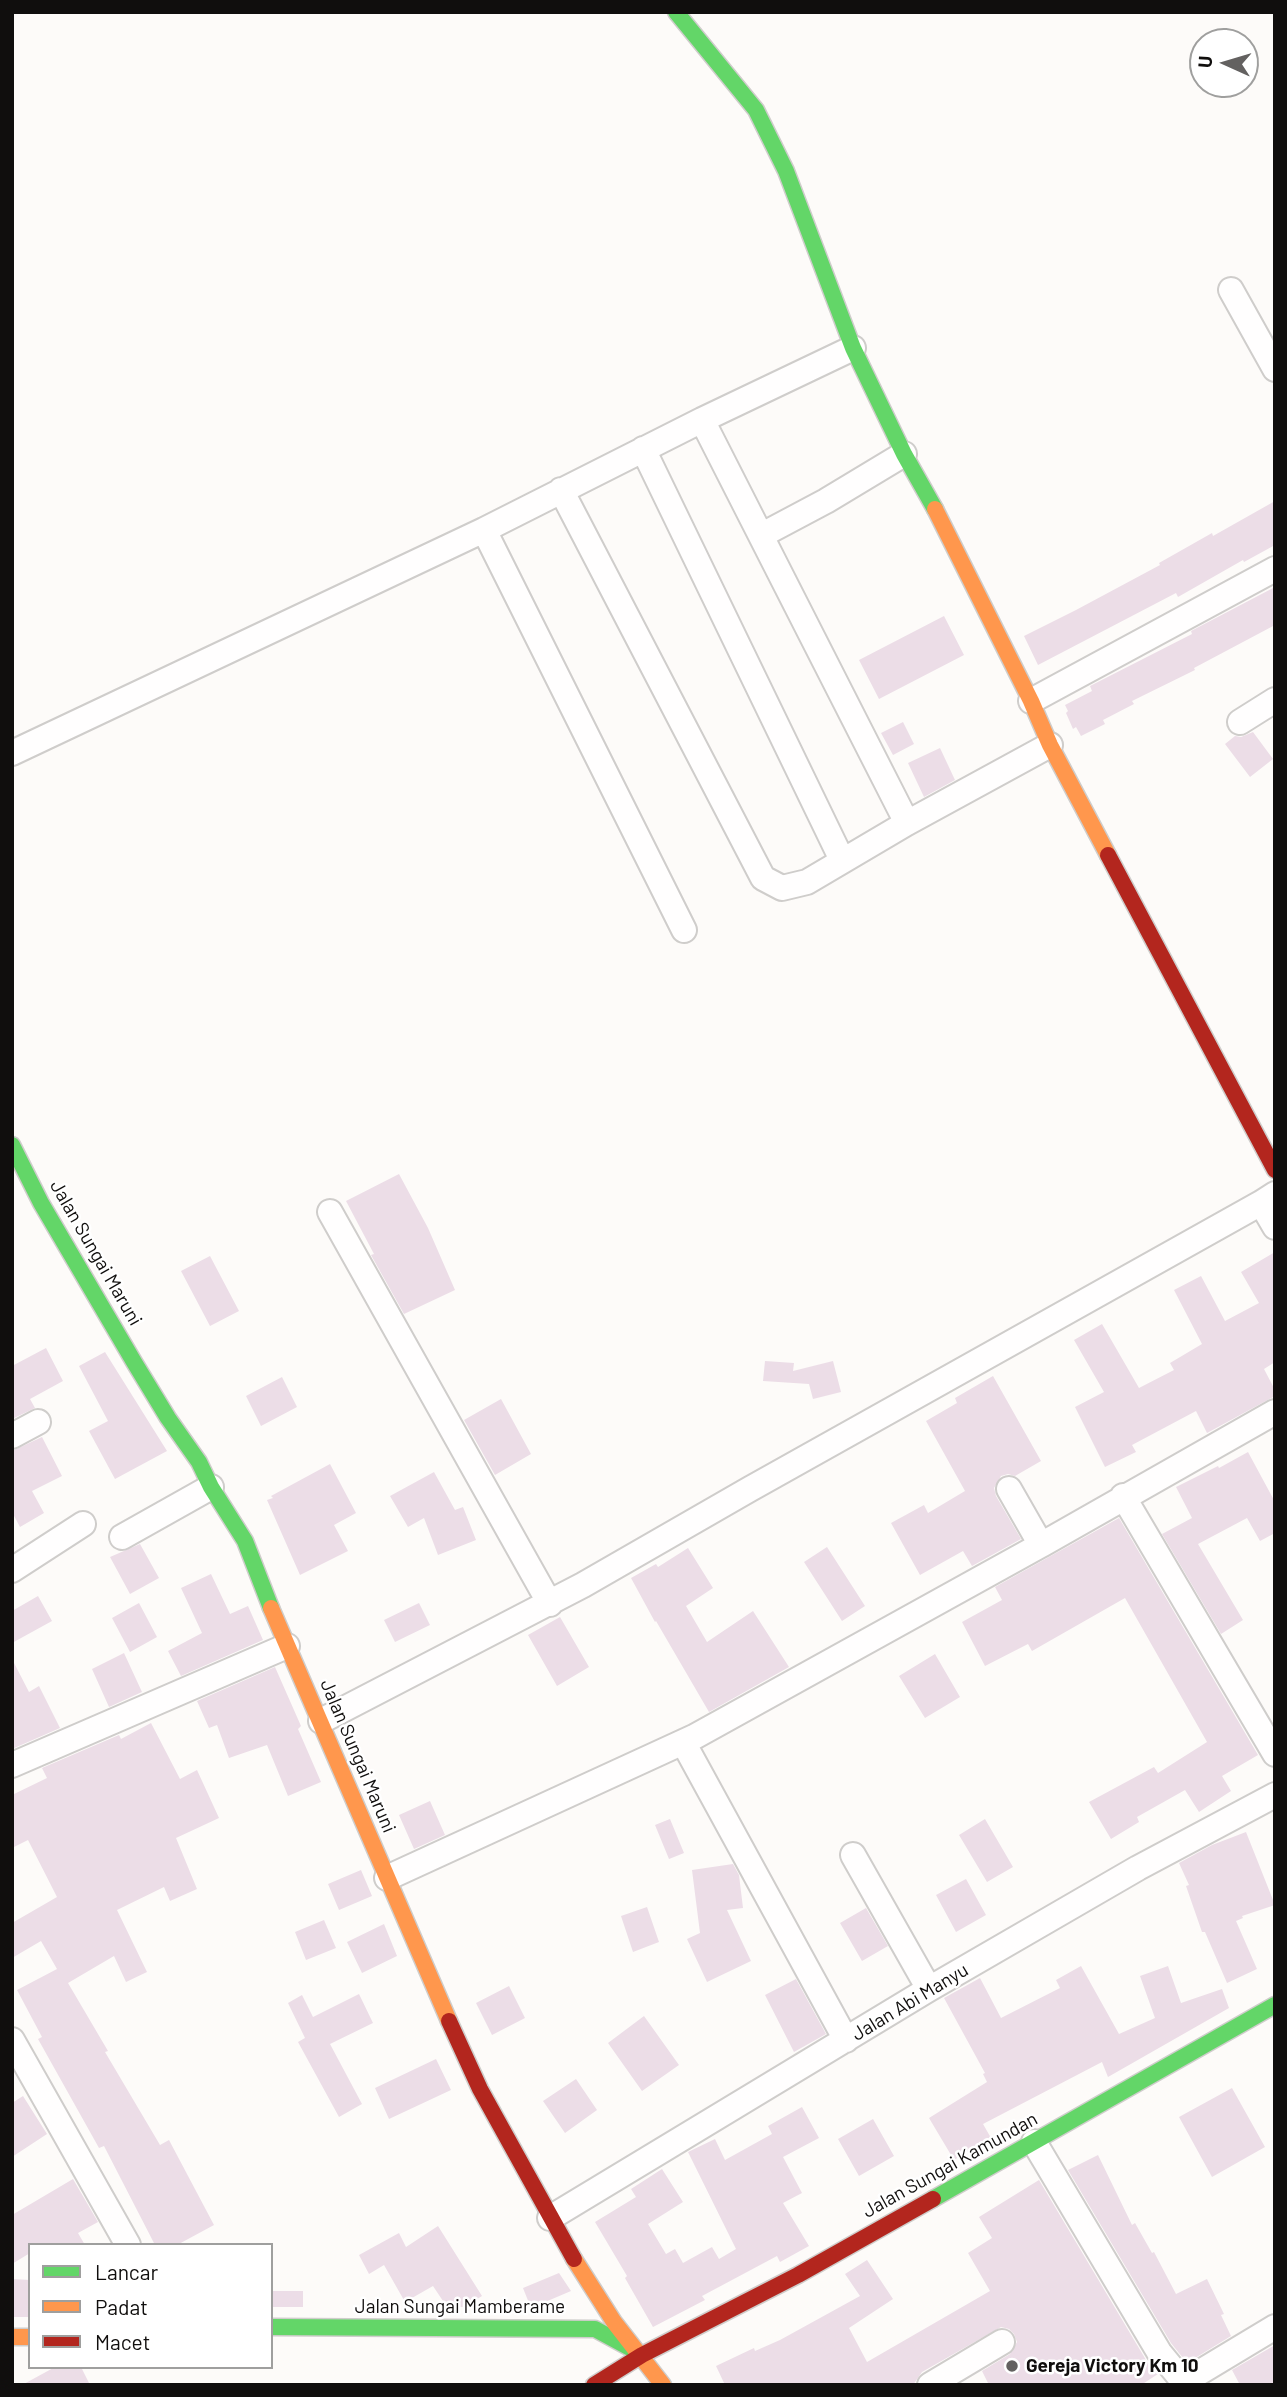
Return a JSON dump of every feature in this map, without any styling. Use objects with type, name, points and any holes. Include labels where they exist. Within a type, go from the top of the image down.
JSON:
[{"type":"street","points":[[676,12],[756,110],[786,171],[853,348],[904,454],[942,521],[1050,745],[1275,1170]]},
{"type":"street","points":[[1231,290],[1275,369]]},
{"type":"street","points":[[12,753],[484,530],[561,489],[853,348]]},
{"type":"street","points":[[702,420],[907,823]]},
{"type":"street","points":[[643,449],[842,860]]},
{"type":"street","points":[[762,535],[826,501],[904,454]]},
{"type":"street","points":[[561,489],[763,878],[782,888],[807,882],[907,823],[1050,745]]},
{"type":"street","points":[[484,530],[684,930]]},
{"type":"street","points":[[1031,701],[1275,569]]},
{"type":"street","points":[[1240,722],[1275,700]]},
{"type":"street","name":"Jalan Sungai Maruni","points":[[12,1145],[41,1203],[168,1418],[199,1462],[211,1487],[245,1541],[262,1588],[461,2051],[550,2218],[614,2322],[663,2385]]},
{"type":"street","points":[[321,1721],[550,1604],[1268,1198],[1275,1227]]},
{"type":"street","points":[[330,1212],[550,1604]]},
{"type":"street","points":[[387,1878],[683,1742],[1041,1545],[1275,1412]]},
{"type":"street","points":[[12,1436],[38,1422]]},
{"type":"street","points":[[122,1537],[211,1487]]},
{"type":"street","points":[[1009,1489],[1041,1545]]},
{"type":"street","points":[[1123,1496],[1275,1754]]},
{"type":"street","points":[[12,1570],[83,1524]]},
{"type":"street","points":[[12,1765],[287,1646]]},
{"type":"street","points":[[683,1742],[846,2040]]},
{"type":"street","name":"Jalan Abi Manyu","points":[[550,2218],[929,1989],[1138,1868],[1275,1795]]},
{"type":"street","points":[[853,1855],[929,1989]]},
{"type":"street","name":"Jalan Sungai Kamundan","points":[[594,2385],[642,2355],[798,2275],[1275,2005]]},
{"type":"street","points":[[12,2040],[127,2243]]},
{"type":"street","points":[[1034,2142],[1159,2352],[1184,2384],[1275,2327]]},
{"type":"street","name":"Jalan Sungai Mamberame","points":[[273,2327],[595,2329],[642,2355]]},
{"type":"street","points":[[930,2385],[1002,2342]]},
{"type":"building","points":[[1275,501],[1275,545],[1178,597],[1176,593],[1038,665],[1024,636]]},
{"type":"building","points":[[1275,587],[1275,625],[1194,668],[1195,670],[1132,701],[1134,704],[1103,720],[1105,724],[1081,736],[1076,727],[1073,729],[1065,705],[1092,691],[1090,686],[1192,634],[1191,631]]},
{"type":"building","points":[[944,616],[964,655],[879,699],[859,660]]},
{"type":"building","points":[[903,722],[914,744],[893,755],[881,733]]},
{"type":"building","points":[[1253,732],[1273,759],[1250,777],[1225,744],[1235,736],[1241,737]]},
{"type":"building","points":[[940,748],[955,780],[924,797],[908,763]]},
{"type":"building","points":[[399,1174],[428,1228],[455,1290],[404,1314],[371,1255],[374,1254],[346,1201]]},
{"type":"building","points":[[1275,1252],[1275,1362],[1264,1369],[1275,1390],[1275,1396],[1207,1433],[1196,1411],[1132,1445],[1136,1452],[1105,1467],[1075,1407],[1104,1392],[1074,1340],[1102,1324],[1139,1388],[1174,1370],[1170,1363],[1202,1344],[1174,1290],[1201,1276],[1225,1321],[1259,1303],[1241,1272]]},
{"type":"building","points":[[210,1256],[239,1311],[210,1326],[181,1271]]},
{"type":"building","points":[[46,1348],[63,1381],[30,1399],[35,1408],[12,1419],[12,1366]]},
{"type":"building","points":[[105,1352],[167,1451],[115,1479],[89,1431],[108,1421],[79,1366]]},
{"type":"building","points":[[765,1361],[794,1363],[793,1371],[833,1361],[841,1392],[813,1399],[809,1384],[763,1381]]},
{"type":"building","points":[[993,1376],[1041,1461],[1015,1476],[1001,1476],[994,1488],[1021,1539],[972,1566],[963,1551],[920,1575],[891,1523],[924,1505],[928,1513],[965,1491],[926,1421],[957,1403],[955,1398]]},
{"type":"building","points":[[282,1377],[297,1407],[261,1426],[246,1396]]},
{"type":"building","points":[[501,1399],[531,1454],[495,1475],[464,1420]]},
{"type":"building","points":[[42,1437],[62,1476],[32,1491],[44,1513],[20,1527],[12,1512],[12,1451]]},
{"type":"building","points":[[1248,1452],[1275,1502],[1275,1533],[1260,1541],[1247,1518],[1198,1544],[1243,1620],[1221,1634],[1162,1534],[1192,1518],[1176,1487]]},
{"type":"building","points":[[330,1464],[356,1513],[334,1525],[348,1551],[300,1575],[267,1500]]},
{"type":"building","points":[[434,1472],[455,1510],[463,1507],[476,1540],[438,1555],[424,1518],[408,1527],[390,1496]]},
{"type":"building","points":[[1119,1518],[1258,1755],[1222,1776],[1231,1791],[1199,1812],[1185,1790],[1137,1817],[1139,1822],[1111,1839],[1089,1802],[1154,1767],[1158,1773],[1207,1742],[1125,1598],[1032,1651],[1028,1644],[985,1666],[962,1622],[1002,1600],[995,1587]]},
{"type":"building","points":[[140,1544],[159,1578],[130,1594],[110,1557]]},
{"type":"building","points":[[827,1547],[865,1606],[842,1621],[804,1562]]},
{"type":"building","points":[[688,1548],[713,1588],[686,1606],[707,1642],[753,1611],[789,1667],[709,1712],[631,1578],[656,1564],[658,1567]]},
{"type":"building","points":[[211,1574],[230,1614],[248,1606],[263,1640],[181,1676],[168,1651],[202,1633],[181,1588]]},
{"type":"building","points":[[38,1596],[52,1621],[12,1643],[12,1611]]},
{"type":"building","points":[[139,1603],[157,1637],[130,1652],[112,1618]]},
{"type":"building","points":[[419,1603],[430,1625],[395,1642],[384,1620]]},
{"type":"building","points":[[560,1617],[589,1667],[557,1686],[528,1635]]},
{"type":"building","points":[[124,1653],[142,1692],[109,1707],[92,1669]]},
{"type":"building","points":[[935,1654],[960,1697],[925,1718],[899,1676]]},
{"type":"building","points":[[12,1659],[29,1692],[39,1686],[60,1728],[12,1749]]},
{"type":"building","points":[[275,1667],[301,1726],[298,1729],[321,1782],[288,1796],[267,1745],[229,1758],[217,1725],[209,1728],[197,1701]]},
{"type":"building","points":[[151,1723],[180,1779],[197,1770],[219,1818],[176,1838],[197,1889],[170,1901],[164,1887],[117,1910],[147,1972],[126,1982],[114,1956],[68,1983],[160,2145],[169,2140],[214,2225],[181,2243],[154,2243],[104,2146],[99,2148],[38,2039],[42,2037],[17,1990],[57,1969],[41,1941],[12,1958],[12,1923],[57,1897],[28,1840],[12,1848],[12,1795],[47,1778],[42,1768],[119,1735],[121,1739]]},
{"type":"building","points":[[430,1801],[445,1835],[414,1849],[399,1815]]},
{"type":"building","points":[[670,1819],[684,1853],[669,1859],[655,1825]]},
{"type":"building","points":[[985,1819],[1013,1867],[987,1882],[959,1835]]},
{"type":"building","points":[[1246,1832],[1275,1905],[1242,1916],[1243,1918],[1236,1921],[1257,1969],[1227,1983],[1205,1932],[1202,1932],[1186,1886],[1189,1885],[1179,1863],[1212,1845]]},
{"type":"building","points":[[733,1864],[739,1875],[743,1908],[727,1910],[751,1961],[707,1982],[687,1939],[700,1933],[692,1870]]},
{"type":"building","points":[[361,1870],[372,1896],[339,1910],[328,1884]]},
{"type":"building","points":[[966,1879],[986,1915],[956,1932],[936,1895]]},
{"type":"building","points":[[647,1907],[659,1942],[633,1952],[621,1916]]},
{"type":"building","points":[[866,1908],[888,1946],[862,1961],[840,1923]]},
{"type":"building","points":[[324,1920],[336,1948],[306,1960],[295,1932]]},
{"type":"building","points":[[384,1924],[397,1956],[362,1973],[347,1942]]},
{"type":"building","points":[[1081,1966],[1119,2034],[1155,2018],[1140,1976],[1168,1966],[1181,2003],[1222,1989],[1229,2008],[1108,2077],[1102,2062],[983,2124],[991,2138],[954,2160],[929,2118],[987,2082],[983,2074],[985,2073],[944,1998],[980,1978],[1001,2018],[1060,1988],[1056,1980]]},
{"type":"building","points":[[796,1979],[826,2034],[794,2052],[765,1995]]},
{"type":"building","points":[[509,1986],[525,2018],[492,2035],[476,2003]]},
{"type":"building","points":[[359,1994],[373,2023],[330,2044],[362,2104],[339,2117],[298,2042],[305,2038],[288,2003],[302,1995],[313,2017]]},
{"type":"building","points":[[644,2016],[679,2065],[642,2091],[608,2043]]},
{"type":"building","points":[[436,2059],[451,2090],[389,2119],[375,2088]]},
{"type":"building","points":[[576,2079],[597,2110],[565,2133],[543,2101]]},
{"type":"building","points":[[1232,2088],[1265,2147],[1212,2177],[1179,2117]]},
{"type":"building","points":[[23,2096],[47,2134],[12,2157],[12,2103]]},
{"type":"building","points":[[802,2107],[819,2138],[783,2157],[802,2193],[783,2203],[809,2246],[780,2262],[777,2256],[702,2296],[705,2300],[653,2327],[595,2222],[636,2197],[631,2189],[662,2169],[683,2202],[648,2224],[666,2254],[675,2249],[683,2263],[712,2247],[719,2259],[736,2249],[688,2152],[715,2139],[725,2160],[772,2134],[768,2126]]},
{"type":"building","points":[[873,2119],[894,2156],[859,2176],[838,2139]]},
{"type":"building","points":[[1098,2155],[1132,2225],[1135,2223],[1152,2253],[1154,2252],[1176,2294],[1207,2279],[1224,2314],[1221,2315],[1231,2336],[1187,2363],[1171,2343],[1068,2170]]},
{"type":"building","points":[[73,2179],[98,2222],[78,2233],[84,2243],[28,2243],[28,2254],[12,2264],[12,2215]]},
{"type":"building","points":[[1039,2180],[1146,2360],[1158,2374],[1141,2385],[989,2385],[982,2371],[1010,2354],[1017,2342],[1009,2329],[1001,2327],[922,2372],[913,2385],[725,2385],[716,2366],[754,2348],[755,2351],[780,2340],[860,2296],[845,2274],[867,2260],[893,2299],[849,2328],[867,2362],[990,2291],[968,2253],[992,2238],[979,2217]]},
{"type":"building","points":[[438,2226],[482,2296],[464,2307],[447,2307],[433,2286],[405,2302],[384,2265],[369,2274],[359,2255],[399,2233],[406,2247]]},
{"type":"building","points":[[559,2273],[571,2291],[531,2308],[523,2288]]},
{"type":"building","points":[[12,2279],[28,2280],[28,2317],[12,2317]]},
{"type":"building","points":[[273,2291],[303,2291],[303,2307],[273,2307]]},
{"type":"building","points":[[1275,2345],[1275,2385],[1240,2385],[1232,2370]]},
{"type":"building","points":[[51,2369],[82,2369],[90,2385],[22,2385]]},
{"type":"traffic: fast","points":[[676,12],[756,110],[786,171],[853,348],[904,454],[935,509]]},
{"type":"traffic: fast","points":[[12,1145],[41,1203],[134,1362],[199,1462],[211,1487],[245,1541],[271,1608]]},
{"type":"traffic: fast","points":[[933,2199],[1275,2005]]},
{"type":"traffic: fast","points":[[273,2327],[595,2329],[630,2348]]},
{"type":"traffic: slow","points":[[935,509],[1031,701],[1050,745],[1108,855]]},
{"type":"traffic: slow","points":[[271,1608],[449,2021]]},
{"type":"traffic: slow","points":[[574,2259],[614,2322],[663,2385]]},
{"type":"traffic: slow","points":[[12,2337],[28,2337]]},
{"type":"traffic: jam","points":[[1108,855],[1275,1170]]},
{"type":"traffic: jam","points":[[449,2021],[480,2089],[574,2259]]},
{"type":"traffic: jam","points":[[594,2385],[642,2355],[798,2275],[933,2199]]},
{"type":"place","name":"Gereja Victory Km 10","points":[[1012,2366]]}]
